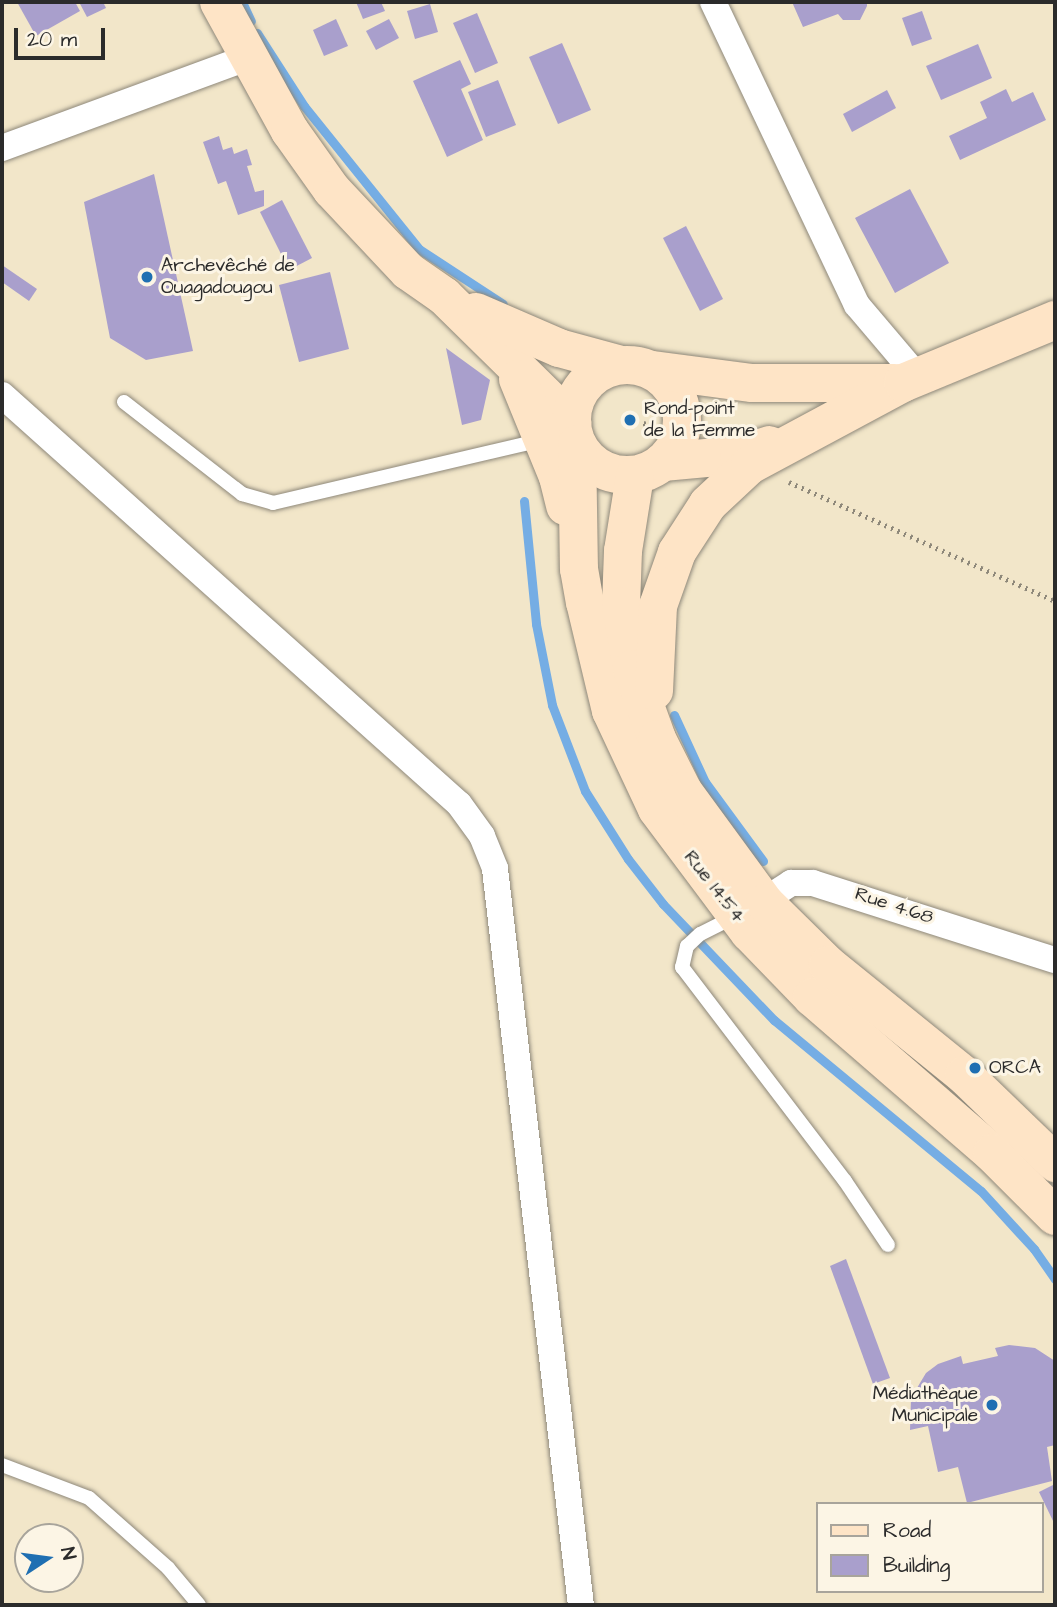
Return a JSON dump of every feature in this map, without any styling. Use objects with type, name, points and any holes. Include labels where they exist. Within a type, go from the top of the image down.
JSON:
[{"type":"main road","points":[[219,2],[246,58],[332,190],[408,271],[444,296],[504,352],[564,435],[604,470],[660,457],[739,455],[802,435]]},
{"type":"main road","points":[[444,296],[559,348],[636,367],[752,383],[911,380]]},
{"type":"main road","points":[[657,739],[652,664],[658,606],[677,552],[708,504],[750,465],[802,435],[911,380],[1055,320]]},
{"type":"main road","points":[[564,435],[574,402],[584,384],[599,371],[636,367],[677,397],[660,457]]},
{"type":"main road","name":"Rue 14.54","points":[[564,435],[579,569],[601,676],[627,753],[657,809],[751,909],[828,965],[964,1074],[1055,1163]]},
{"type":"main road","name":"Rue 14.54","points":[[660,457],[623,551],[621,606],[632,669],[657,739],[682,791],[751,909],[812,997],[992,1153],[1055,1216]]},
{"type":"street","points":[[713,2],[857,305],[911,380]]},
{"type":"street","points":[[2,148],[246,58]]},
{"type":"street","points":[[2,395],[459,804],[482,836],[495,869],[581,1605]]},
{"type":"street","name":"Rue 4.68","points":[[751,909],[791,884],[813,883],[1055,960]]},
{"type":"lane","points":[[124,402],[242,494],[274,503],[564,435]]},
{"type":"lane","points":[[751,909],[700,934],[687,946],[682,967],[845,1181],[888,1245]]},
{"type":"lane","points":[[2,1465],[89,1498],[168,1568],[199,1605]]},
{"type":"path","points":[[630,419],[660,457]]},
{"type":"path","points":[[750,465],[1055,601]]},
{"type":"building","points":[[17,2],[75,2],[80,11],[36,36]]},
{"type":"building","points":[[79,2],[103,2],[106,8],[87,17]]},
{"type":"building","points":[[356,2],[381,2],[385,11],[363,19]]},
{"type":"building","points":[[792,2],[867,2],[867,6],[860,20],[843,20],[838,14],[803,27]]},
{"type":"building","points":[[430,4],[438,32],[415,39],[407,11]]},
{"type":"building","points":[[922,11],[932,39],[912,46],[902,18]]},
{"type":"building","points":[[477,13],[498,63],[475,73],[453,23]]},
{"type":"building","points":[[336,19],[348,46],[324,56],[313,30]]},
{"type":"building","points":[[389,19],[399,38],[376,50],[366,31]]},
{"type":"building","points":[[562,43],[591,110],[558,124],[529,57]]},
{"type":"building","points":[[978,44],[992,78],[941,100],[926,66]]},
{"type":"building","points":[[460,60],[471,84],[461,89],[483,140],[447,157],[413,81]]},
{"type":"building","points":[[498,80],[516,125],[486,137],[468,92]]},
{"type":"building","points":[[1006,89],[1012,102],[1033,92],[1046,120],[960,160],[949,136],[987,118],[980,102]]},
{"type":"building","points":[[887,90],[896,108],[852,132],[843,114]]},
{"type":"building","points":[[219,136],[223,150],[232,147],[234,154],[247,149],[252,165],[247,166],[255,192],[264,190],[264,206],[238,215],[226,181],[218,184],[203,142]]},
{"type":"building","points":[[154,174],[193,351],[146,360],[110,338],[84,202]]},
{"type":"building","points":[[910,189],[949,263],[895,293],[855,218]]},
{"type":"building","points":[[282,200],[312,258],[289,270],[260,212]]},
{"type":"building","points":[[686,226],[723,299],[700,311],[663,238]]},
{"type":"building","points":[[2,265],[37,289],[29,301],[2,282]]},
{"type":"building","points":[[330,272],[349,349],[299,362],[279,285]]},
{"type":"building","points":[[446,348],[490,380],[481,420],[462,425]]},
{"type":"building","points":[[846,1259],[890,1378],[873,1384],[830,1266]]},
{"type":"building","points":[[1009,1345],[1035,1348],[1055,1361],[1055,1445],[1047,1447],[1052,1481],[967,1502],[958,1467],[938,1472],[928,1426],[910,1430],[911,1398],[926,1373],[938,1364],[961,1356],[963,1364],[998,1356],[995,1348]]},
{"type":"building","points":[[1055,1484],[1055,1525],[1039,1492]]},
{"type":"waterway","points":[[242,2],[251,21]]},
{"type":"waterway","points":[[257,33],[304,106],[419,249],[503,304]]},
{"type":"waterway","points":[[524,501],[536,624],[552,705],[585,791],[628,859],[663,904],[774,1020],[981,1191],[1034,1249],[1055,1279]]},
{"type":"waterway","points":[[674,715],[705,782],[763,861]]},
{"type":"place","name":"Archevêché de Ouagadougou","points":[[147,277]]},
{"type":"place","name":"Rond-point de la Femme","points":[[630,420]]},
{"type":"place","name":"ORCA","points":[[975,1068]]},
{"type":"place","name":"Médiathèque Municipale","points":[[992,1405]]}]
